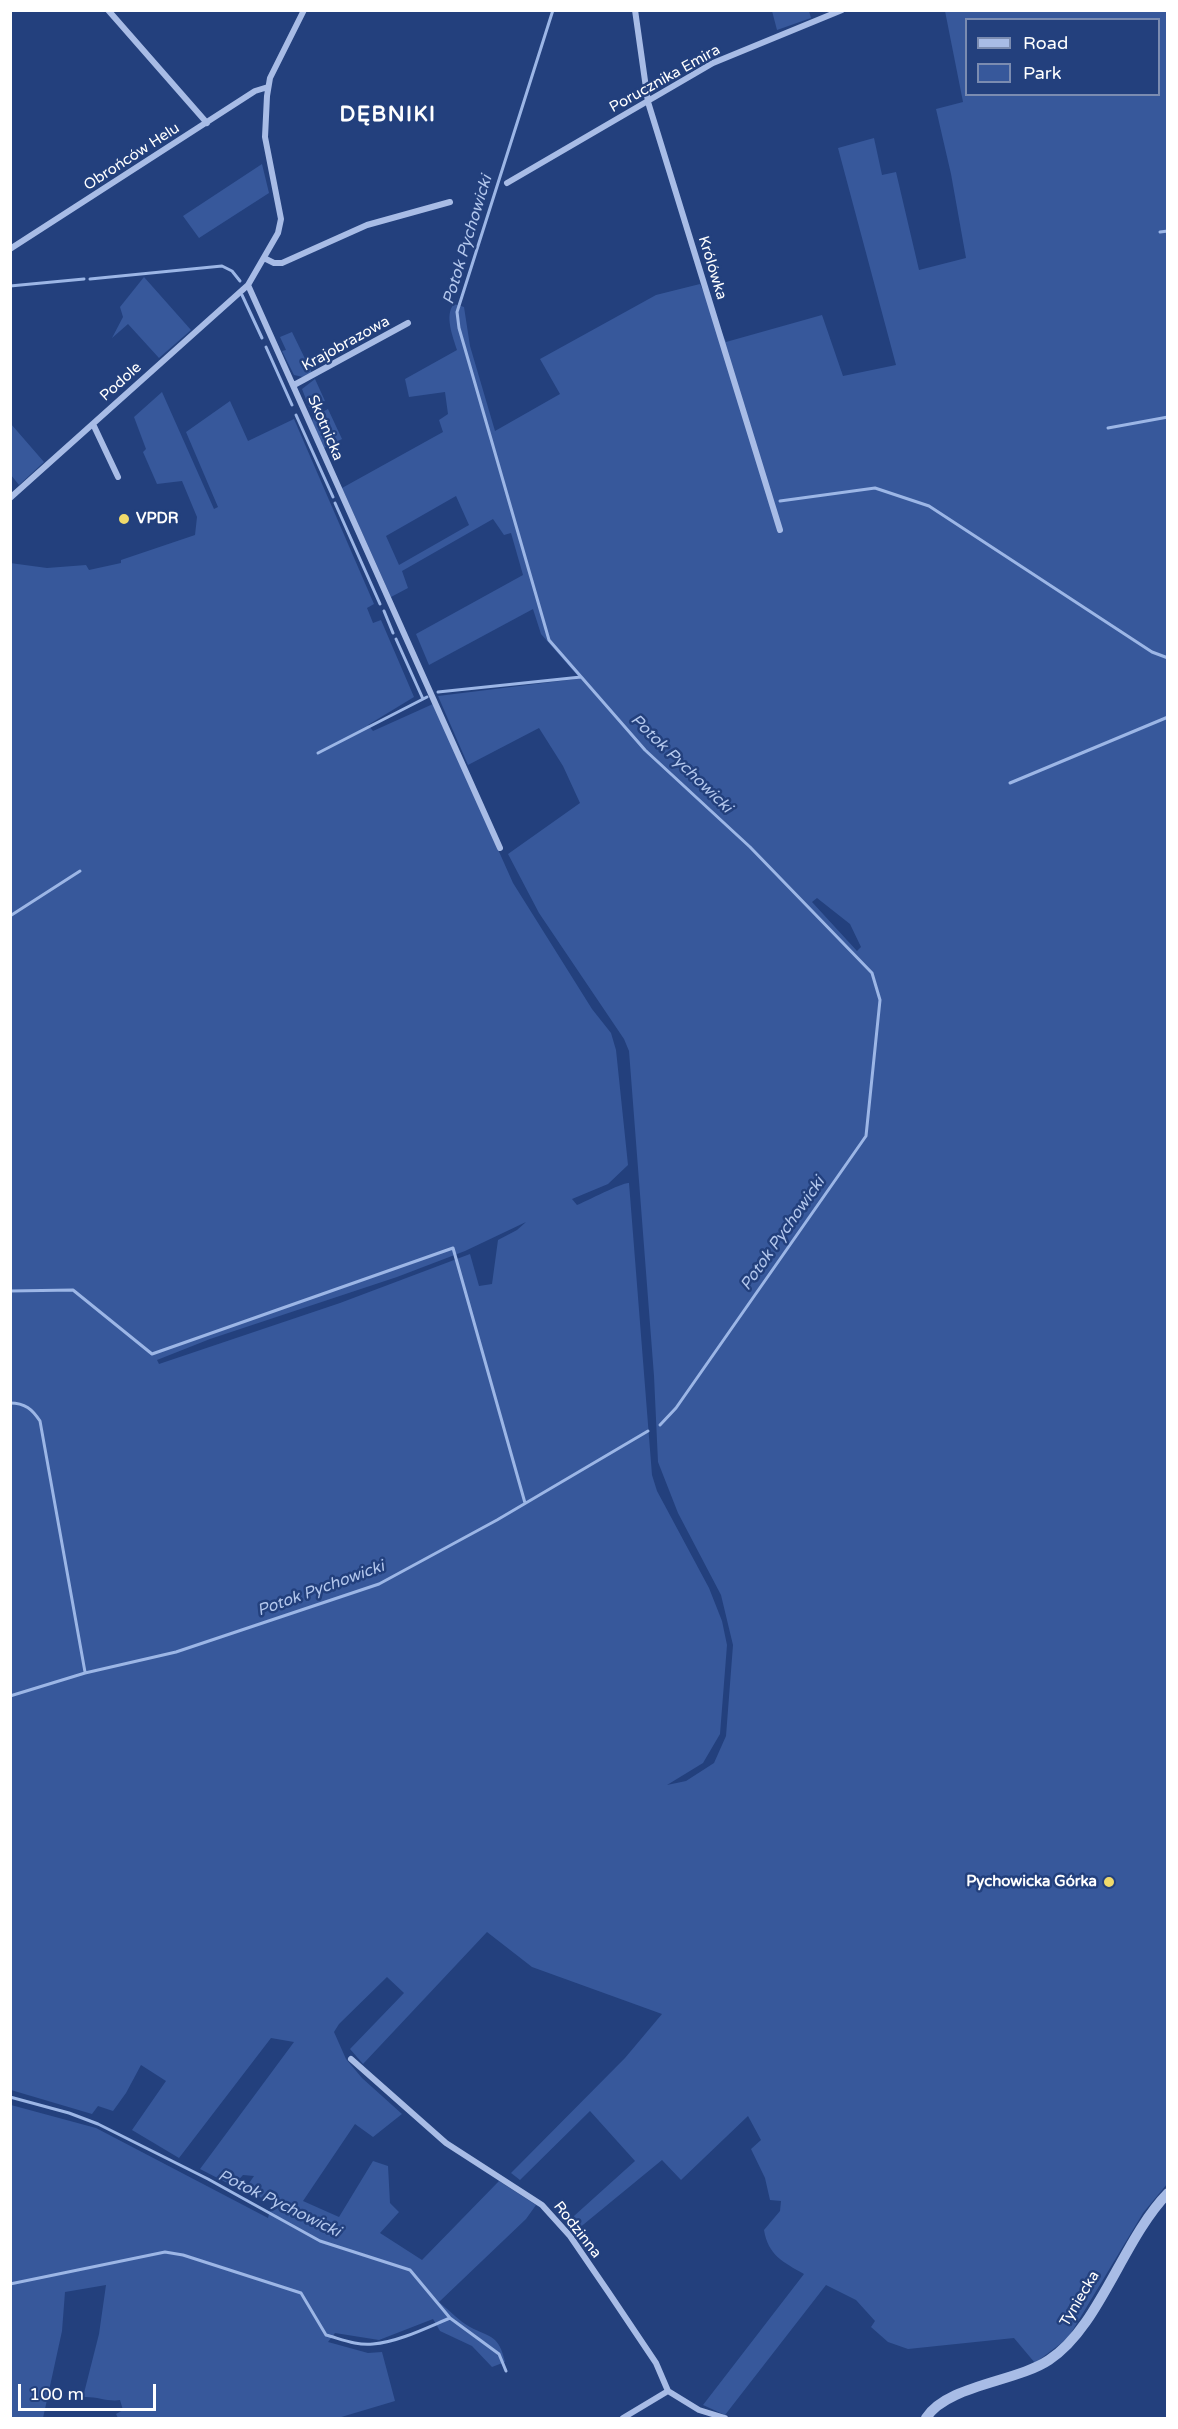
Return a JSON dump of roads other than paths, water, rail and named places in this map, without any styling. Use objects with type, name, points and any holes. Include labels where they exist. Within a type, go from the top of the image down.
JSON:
[{"type":"street","points":[[108,10],[207,123]]},
{"type":"street","points":[[248,285],[278,233],[281,219],[265,137],[268,87],[274,69],[304,10]]},
{"type":"street","name":"Królówka","points":[[635,10],[648,102],[780,530]]},
{"type":"street","name":"Porucznika Emira","points":[[507,183],[713,63],[842,10]]},
{"type":"street","name":"Obrońców Helu","points":[[10,249],[255,91],[268,87]]},
{"type":"street","points":[[264,258],[274,263],[282,263],[367,225],[450,202]]},
{"type":"street","name":"Skotnicka","points":[[248,285],[500,848]]},
{"type":"street","name":"Podole","points":[[10,498],[248,285]]},
{"type":"street","name":"Krajobrazowa","points":[[294,386],[408,323]]},
{"type":"street","points":[[93,424],[118,477]]},
{"type":"street","name":"Rodzinna","points":[[351,2059],[446,2143],[542,2205],[570,2236],[609,2293],[656,2363],[668,2391]]},
{"type":"street","name":"Tyniecka","points":[[927,2418],[941,2403],[960,2394],[1025,2372],[1049,2360],[1070,2343],[1084,2324],[1144,2223],[1167,2193]]},
{"type":"street","points":[[622,2418],[668,2391],[699,2410],[725,2418]]},
{"type":"waterway","name":"Potok Pychowicki","points":[[553,10],[457,312],[459,328],[549,640],[645,750],[750,847],[872,973],[880,1000],[866,1136],[676,1408],[660,1425]]},
{"type":"waterway","points":[[1160,232],[1168,231]]},
{"type":"waterway","points":[[90,279],[222,266],[232,271],[240,281]]},
{"type":"waterway","points":[[10,286],[84,279]]},
{"type":"waterway","points":[[242,295],[262,338]]},
{"type":"waterway","points":[[266,347],[292,405]]},
{"type":"waterway","points":[[296,415],[333,497]]},
{"type":"waterway","points":[[1108,428],[1168,417]]},
{"type":"waterway","points":[[780,501],[875,488],[929,506],[1152,652],[1168,658]]},
{"type":"waterway","points":[[335,503],[380,604]]},
{"type":"waterway","points":[[384,611],[393,633]]},
{"type":"waterway","points":[[396,639],[423,699]]},
{"type":"waterway","points":[[438,692],[581,677]]},
{"type":"waterway","points":[[318,753],[427,697]]},
{"type":"waterway","points":[[1010,783],[1168,717]]},
{"type":"waterway","points":[[10,916],[80,871]]},
{"type":"waterway","points":[[10,1291],[73,1290],[152,1354],[453,1248],[525,1503]]},
{"type":"waterway","points":[[10,1403],[28,1408],[40,1421],[85,1672]]},
{"type":"waterway","name":"Potok Pychowicki","points":[[10,1696],[85,1673],[176,1652],[379,1584],[497,1520],[648,1431]]},
{"type":"waterway","name":"Potok Pychowicki","points":[[10,2097],[69,2113],[98,2124],[208,2179],[320,2241],[410,2270],[450,2318],[499,2354],[506,2371]]},
{"type":"waterway","points":[[10,2284],[165,2252],[183,2255],[301,2293],[326,2335],[349,2342],[383,2343],[450,2318]]},
{"type":"place","name":"VPDR","points":[[124,519]]},
{"type":"place","name":"Pychowicka Górka","points":[[1109,1882]]},
{"type":"district","name":"DĘBNIKI","points":[[388,115]]}]
